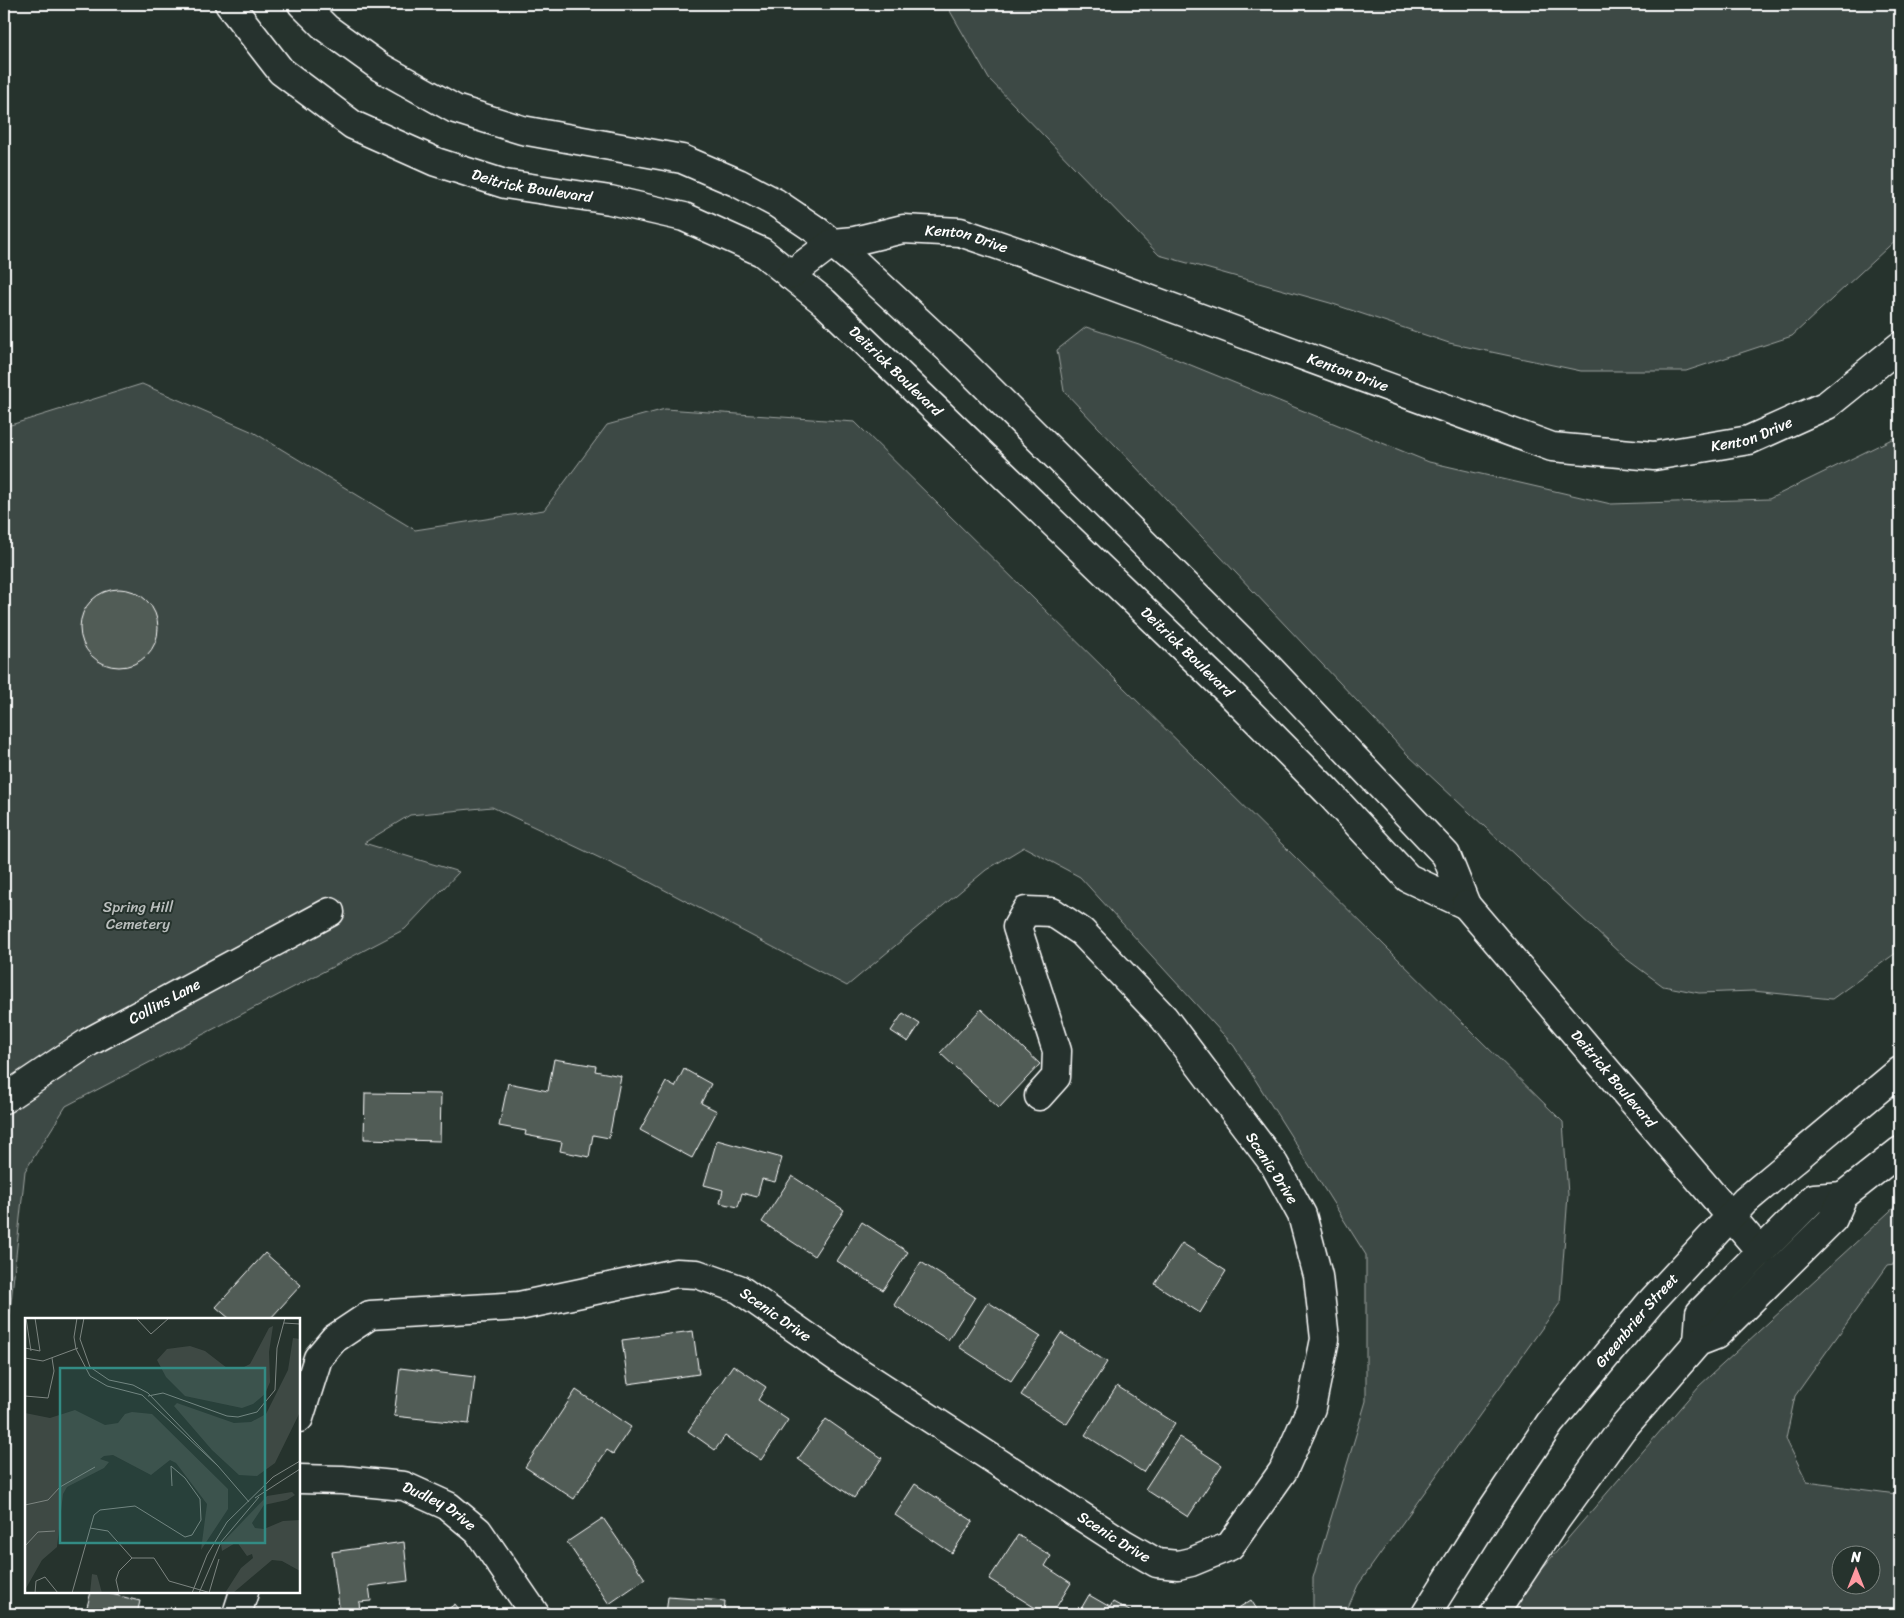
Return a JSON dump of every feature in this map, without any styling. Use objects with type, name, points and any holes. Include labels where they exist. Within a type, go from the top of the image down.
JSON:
[{"type":"street","name":"Deitrick Boulevard","points":[[229,4],[281,71],[353,125],[436,162],[505,184],[610,200],[684,217],[762,252],[824,302],[1228,691],[1327,791],[1408,878],[1466,905]]},
{"type":"street","name":"Deitrick Boulevard","points":[[302,4],[326,28],[380,67],[454,109],[522,130],[682,159],[738,183],[776,203],[832,243],[956,356],[1268,667],[1446,855],[1466,905],[1761,1252]]},
{"type":"street","name":"Kenton Drive","points":[[832,243],[854,241],[902,229],[960,232],[1051,263],[1552,447],[1654,456],[1748,440],[1827,405],[1900,346]]},
{"type":"street","points":[[790,275],[832,243]]},
{"type":"street","name":"Scenic Drive","points":[[300,1415],[318,1358],[334,1339],[370,1315],[519,1306],[676,1273],[698,1274],[739,1289],[854,1368],[1090,1523],[1157,1563],[1178,1564],[1191,1562],[1230,1546],[1283,1471],[1311,1408],[1325,1339],[1318,1276],[1302,1215],[1274,1164],[1164,1018],[1082,932],[1052,912],[1026,911],[1017,927],[1057,1051],[1056,1077],[1039,1096]]},
{"type":"street","name":"Collins Lane","points":[[4,1099],[89,1042],[330,912]]},
{"type":"street","name":"Greenbrier Street","points":[[1426,1614],[1491,1511],[1550,1423],[1650,1303],[1745,1201],[1900,1070]]},
{"type":"street","points":[[1494,1614],[1556,1520],[1622,1429],[1698,1342],[1716,1335],[1833,1219],[1843,1196],[1900,1151]]},
{"type":"street","points":[[1698,1342],[1700,1313],[1814,1198],[1843,1196]]},
{"type":"street","name":"Dudley Drive","points":[[300,1480],[342,1480],[404,1486],[448,1506],[478,1531],[535,1614]]},
{"type":"street","points":[[237,1614],[244,1593]]},
{"type":"green space","points":[[946,4],[1631,4],[1672,6],[1677,4],[1900,4],[1900,236],[1792,336],[1686,371],[1581,371],[1449,343],[1330,303],[1159,255],[989,79]]},
{"type":"green space","points":[[1086,327],[1139,344],[1429,462],[1611,504],[1769,499],[1900,435],[1900,950],[1832,999],[1753,991],[1699,993],[1663,986],[1625,958],[1408,755],[1064,391],[1057,350]]},
{"type":"green space","name":"Spring Hill Cemetery","points":[[142,384],[253,432],[415,530],[544,510],[607,425],[665,409],[855,422],[1563,1122],[1568,1195],[1560,1303],[1358,1585],[1345,1614],[1313,1614],[1313,1578],[1366,1401],[1366,1255],[1234,1046],[1080,877],[1024,847],[986,870],[847,986],[640,877],[492,807],[410,815],[364,843],[459,872],[405,929],[66,1106],[25,1171],[4,1368],[4,427]]},
{"type":"green space","points":[[1900,1202],[1900,1263],[1888,1265],[1795,1396],[1786,1439],[1807,1482],[1896,1494],[1900,1492],[1900,1614],[1652,1614],[1644,1610],[1622,1614],[1503,1614],[1699,1386]]},
{"type":"building","points":[[119,589],[134,592],[146,601],[155,613],[158,628],[155,643],[146,655],[134,664],[119,667],[104,664],[92,655],[83,643],[80,628],[83,613],[92,601],[104,592]]},
{"type":"building","points":[[981,1009],[1040,1064],[999,1108],[940,1053]]},
{"type":"building","points":[[903,1013],[920,1024],[908,1042],[891,1031]]},
{"type":"building","points":[[554,1059],[596,1066],[595,1071],[621,1076],[609,1138],[593,1135],[589,1157],[560,1151],[562,1142],[525,1135],[526,1131],[499,1126],[508,1083],[548,1091]]},
{"type":"building","points":[[684,1069],[711,1084],[701,1103],[717,1111],[692,1158],[640,1130],[666,1082],[675,1087]]},
{"type":"building","points":[[365,1093],[441,1094],[440,1141],[364,1139]]},
{"type":"building","points":[[717,1140],[782,1158],[775,1182],[762,1179],[757,1197],[742,1193],[738,1207],[720,1203],[723,1190],[704,1185]]},
{"type":"building","points":[[792,1176],[844,1210],[814,1256],[762,1222]]},
{"type":"building","points":[[862,1222],[908,1252],[883,1290],[837,1261]]},
{"type":"building","points":[[1182,1243],[1226,1271],[1200,1313],[1155,1284]]},
{"type":"building","points":[[265,1253],[301,1285],[271,1318],[229,1318],[216,1307]]},
{"type":"building","points":[[921,1262],[975,1297],[948,1340],[894,1305]]},
{"type":"building","points":[[988,1302],[1041,1336],[1011,1381],[959,1347]]},
{"type":"building","points":[[693,1331],[699,1374],[628,1384],[622,1340]]},
{"type":"building","points":[[1061,1333],[1107,1362],[1067,1424],[1021,1395]]},
{"type":"building","points":[[733,1365],[766,1387],[758,1400],[788,1420],[761,1460],[725,1436],[715,1450],[688,1431]]},
{"type":"building","points":[[400,1368],[475,1377],[469,1424],[394,1416]]},
{"type":"building","points":[[1117,1386],[1175,1423],[1143,1472],[1085,1435]]},
{"type":"building","points":[[576,1390],[631,1427],[613,1454],[607,1450],[574,1499],[525,1467]]},
{"type":"building","points":[[826,1419],[882,1458],[854,1498],[798,1459]]},
{"type":"building","points":[[1179,1437],[1222,1465],[1188,1517],[1145,1489]]},
{"type":"building","points":[[915,1484],[973,1521],[952,1553],[895,1515]]},
{"type":"building","points":[[603,1518],[645,1579],[609,1604],[567,1542]]},
{"type":"building","points":[[1018,1535],[1051,1556],[1045,1566],[1071,1583],[1052,1614],[1045,1614],[989,1579]]},
{"type":"building","points":[[404,1542],[408,1581],[369,1586],[371,1601],[359,1602],[360,1612],[340,1614],[332,1552]]},
{"type":"building","points":[[91,1593],[107,1593],[140,1601],[137,1614],[85,1614]]},
{"type":"building","points":[[1089,1595],[1110,1607],[1113,1602],[1135,1614],[1078,1614]]},
{"type":"building","points":[[668,1597],[725,1601],[724,1614],[666,1614]]},
{"type":"building","points":[[1251,1600],[1260,1614],[1229,1614]]},
{"type":"building","points":[[455,1604],[463,1614],[441,1614]]},
{"type":"building","points":[[786,1607],[787,1614],[752,1614],[751,1610]]}]
